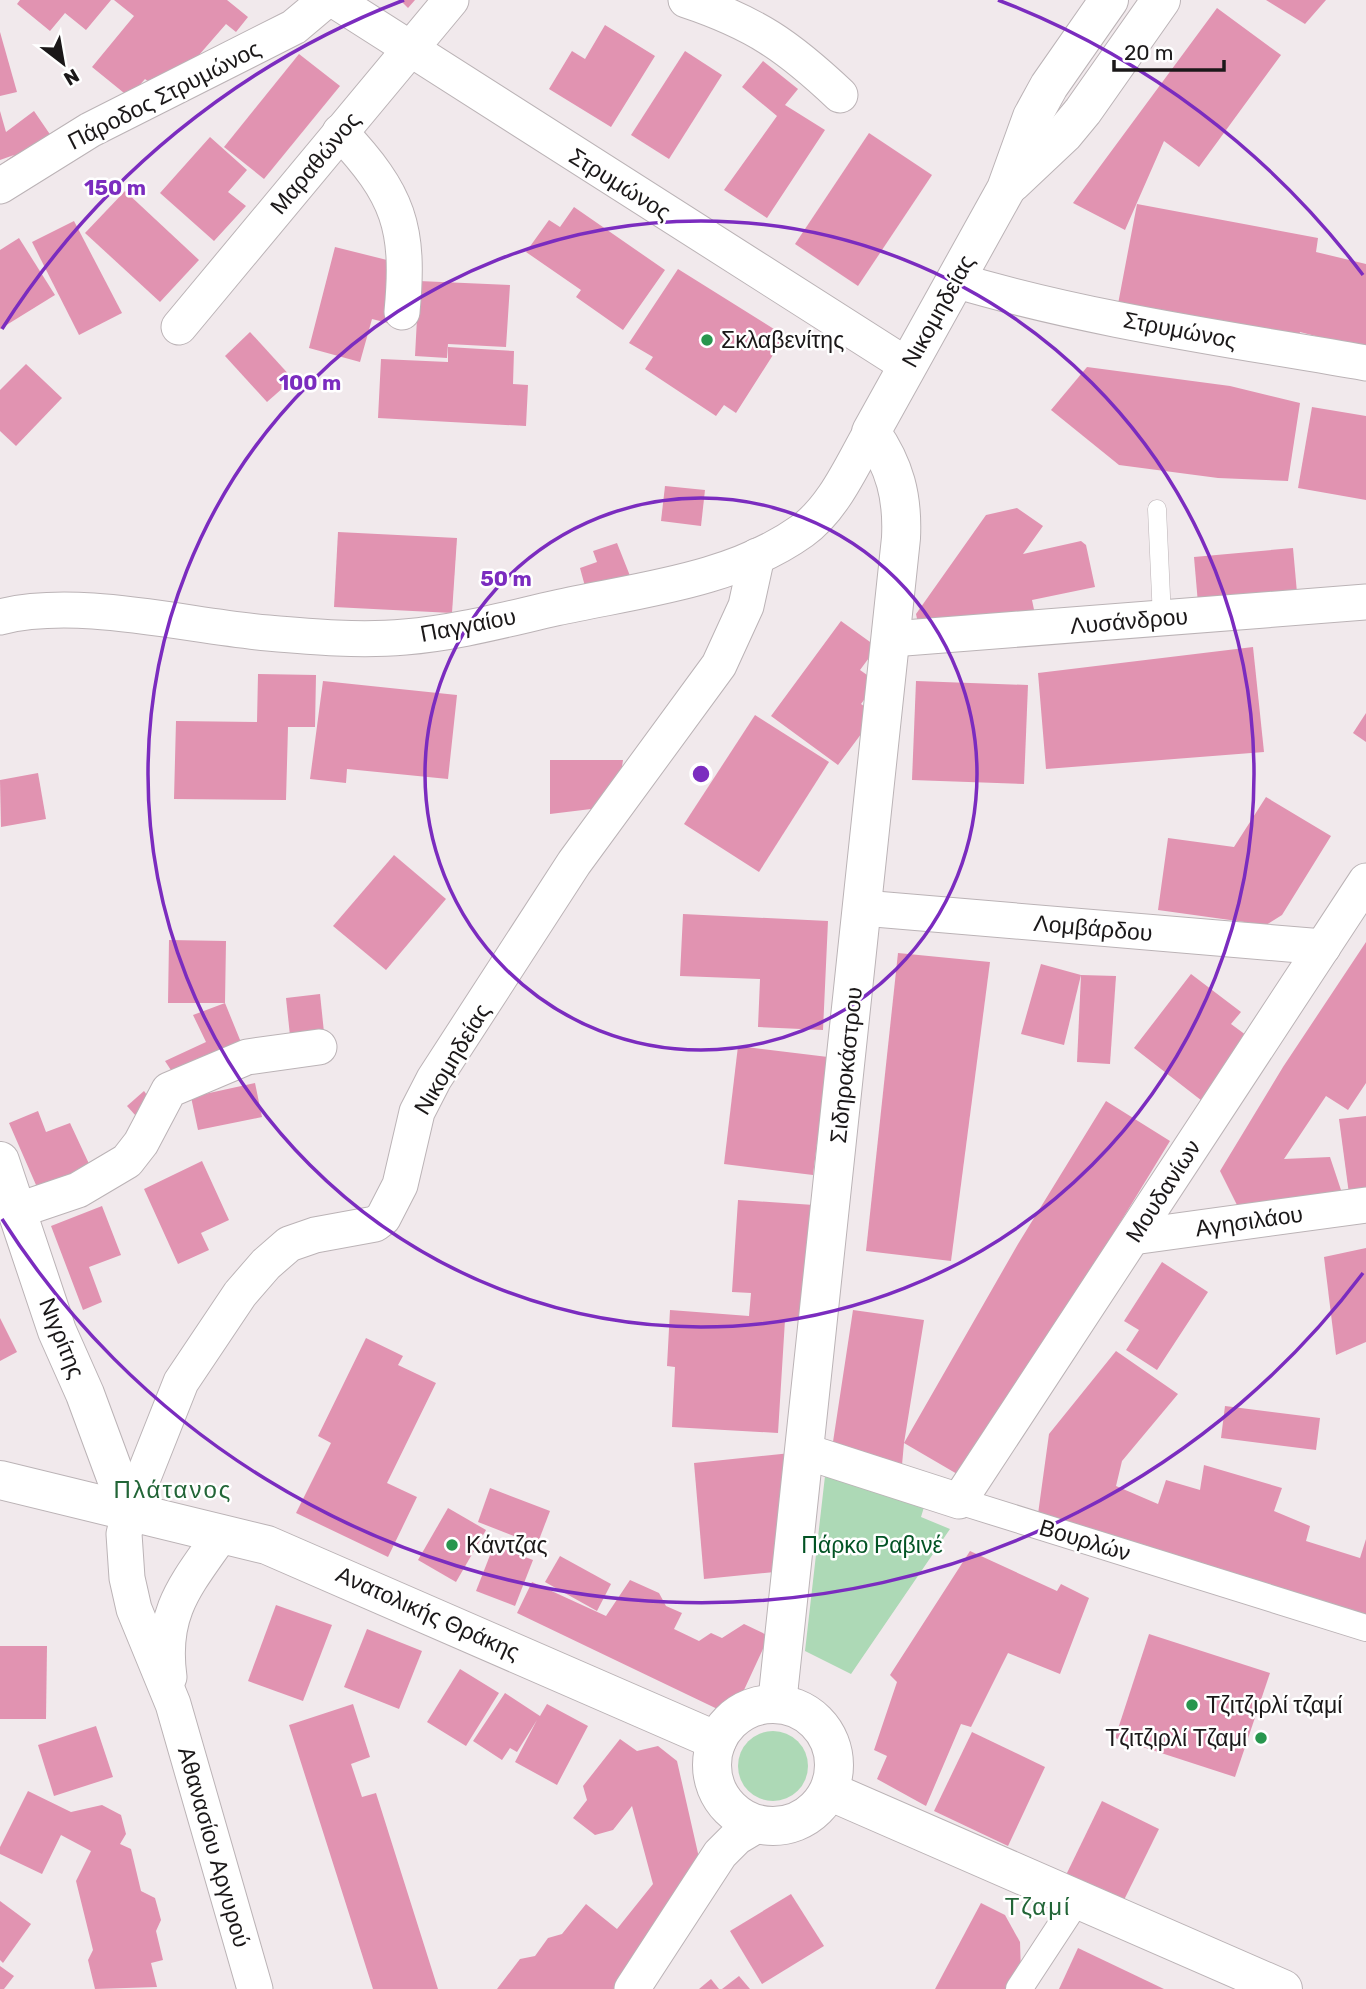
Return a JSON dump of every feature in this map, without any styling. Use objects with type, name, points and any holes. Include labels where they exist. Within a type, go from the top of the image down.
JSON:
[{"type":"street","name":"Πάροδος Στρυμώνος","points":[[0,186],[90,130],[273,39],[294,27],[326,0]]},
{"type":"street","name":"Στρυμώνος","points":[[334,0],[908,366]]},
{"type":"street","name":"Μαραθώνος","points":[[179,327],[451,0]]},
{"type":"street","points":[[686,0],[740,20],[769,35],[841,94]]},
{"type":"street","name":"Νικομηδείας","points":[[871,432],[1006,189],[1032,117],[1049,86],[1109,0]]},
{"type":"street","name":"Νικομηδείας","points":[[1006,189],[1064,134],[1083,111],[1161,0]]},
{"type":"street","points":[[340,132],[377,176],[399,220],[406,255],[402,312]]},
{"type":"street","name":"Στρυμώνος","points":[[956,280],[1091,313],[1366,363]]},
{"type":"street","name":"Παγγαίου","points":[[0,617],[40,611],[106,613],[268,633],[361,638],[407,637],[651,588],[757,556],[804,530],[819,515],[871,432]]},
{"type":"street","name":"Σιδηροκάστρου","points":[[777,1704],[901,538],[901,498],[886,453],[871,432]]},
{"type":"street","name":"Νικομηδείας","points":[[129,1513],[181,1382],[251,1281],[289,1244],[315,1235],[375,1224],[390,1208],[400,1185],[417,1112],[435,1079],[574,863],[719,664],[746,606],[757,556]]},
{"type":"street","name":"Λυσάνδρου","points":[[892,639],[1366,602]]},
{"type":"street","name":"Μουδανίων","points":[[959,1501],[1366,881]]},
{"type":"street","name":"Λομβάρδου","points":[[863,908],[1323,947]]},
{"type":"street","points":[[16,1211],[97,1181],[127,1161],[141,1143],[169,1090],[247,1057],[319,1047]]},
{"type":"street","name":"Νιγρίτης","points":[[0,1161],[57,1331],[85,1394],[129,1513]]},
{"type":"street","name":"Αγησιλάου","points":[[1133,1237],[1366,1205]]},
{"type":"street","name":"Βουρλών","points":[[804,1451],[1366,1628]]},
{"type":"street","name":"Ανατολικής Θράκης","points":[[0,1480],[129,1513],[222,1533],[310,1561],[718,1741]]},
{"type":"street","name":"Αθανασίου Αργυρού","points":[[129,1513],[124,1542],[127,1578],[141,1630],[173,1704],[255,1989]]},
{"type":"street","name":"Αθανασίου Αργυρού","points":[[173,1704],[166,1643],[169,1619],[184,1586],[222,1533]]},
{"type":"street","points":[[777,1704],[805,1712],[828,1737],[835,1759],[829,1791],[821,1803],[802,1819],[778,1826],[759,1824],[742,1818],[721,1798],[712,1767],[718,1741],[728,1723],[742,1712],[777,1704]]},
{"type":"street","points":[[829,1791],[1283,1989]]},
{"type":"street","points":[[632,1989],[720,1854],[737,1837],[759,1824]]},
{"type":"street","points":[[1019,1989],[1078,1899]]},
{"type":"lane","points":[[1157,509],[1163,618]]},
{"type":"green space","name":"Πάρκο Ραβινέ","points":[[825,1476],[864,1484],[924,1507],[921,1517],[950,1529],[851,1674],[805,1651]]},
{"type":"green space","points":[[773,1731],[798,1741],[808,1766],[798,1791],[773,1801],[748,1791],[738,1766],[748,1741]]},
{"type":"building","points":[[20,0],[111,0],[86,30],[65,13],[50,31],[17,4]]},
{"type":"building","points":[[114,0],[227,0],[248,17],[236,32],[226,24],[165,94],[145,79],[129,97],[92,67],[134,16]]},
{"type":"building","points":[[400,0],[415,0],[408,8]]},
{"type":"building","points":[[1266,0],[1326,0],[1305,24]]},
{"type":"building","points":[[1217,8],[1281,55],[1199,167],[1164,141],[1125,230],[1073,203]]},
{"type":"building","points":[[605,25],[655,56],[611,127],[549,89],[572,51],[585,59]]},
{"type":"building","points":[[0,32],[17,92],[0,96]]},
{"type":"building","points":[[685,51],[722,75],[669,159],[631,135]]},
{"type":"building","points":[[299,54],[340,86],[264,179],[224,147]]},
{"type":"building","points":[[763,61],[798,89],[785,105],[825,130],[767,218],[724,190],[777,116],[742,87]]},
{"type":"building","points":[[0,111],[6,132],[34,111],[60,149],[0,186],[0,165],[14,155],[0,160]]},
{"type":"building","points":[[869,133],[932,175],[858,286],[795,244]]},
{"type":"building","points":[[210,137],[247,170],[228,192],[246,206],[214,241],[160,193]]},
{"type":"building","points":[[125,191],[199,260],[160,302],[85,233]]},
{"type":"building","points":[[1137,204],[1318,238],[1316,252],[1366,264],[1366,349],[1300,332],[1298,339],[1118,304]]},
{"type":"building","points":[[574,207],[665,270],[623,330],[576,297],[581,290],[526,252],[549,220],[560,227]]},
{"type":"building","points":[[74,221],[122,313],[79,335],[32,242]]},
{"type":"building","points":[[19,238],[55,295],[0,329],[0,250]]},
{"type":"building","points":[[335,247],[403,264],[388,323],[372,319],[360,362],[309,348]]},
{"type":"building","name":"Σκλαβενίτης","points":[[678,269],[785,336],[736,413],[724,405],[716,416],[645,369],[653,357],[629,343]]},
{"type":"building","points":[[419,281],[510,285],[506,347],[448,344],[447,358],[415,356]]},
{"type":"building","points":[[250,332],[293,379],[267,402],[225,356]]},
{"type":"building","points":[[448,347],[514,351],[513,384],[528,385],[526,426],[378,418],[381,359],[448,362]]},
{"type":"building","points":[[26,364],[62,398],[16,446],[0,431],[0,390]]},
{"type":"building","points":[[1087,367],[1230,386],[1300,403],[1288,481],[1218,478],[1119,465],[1051,410]]},
{"type":"building","points":[[1312,407],[1366,416],[1366,500],[1298,488]]},
{"type":"building","points":[[665,486],[705,490],[701,526],[661,521]]},
{"type":"building","points":[[1017,508],[1043,526],[1023,554],[1081,541],[1086,545],[1095,587],[1032,600],[1037,624],[921,637],[916,614],[986,515]]},
{"type":"building","points":[[338,532],[457,538],[452,613],[334,607]]},
{"type":"building","points":[[617,543],[636,591],[589,601],[580,568],[597,562],[593,551]]},
{"type":"building","points":[[1293,548],[1298,604],[1199,615],[1194,557]]},
{"type":"building","points":[[841,621],[877,647],[860,670],[877,682],[861,704],[876,714],[838,765],[771,716]]},
{"type":"building","points":[[1253,647],[1264,752],[1046,769],[1038,673]]},
{"type":"building","points":[[258,674],[316,675],[315,727],[288,727],[286,800],[174,799],[176,721],[257,722]]},
{"type":"building","points":[[323,681],[457,695],[448,779],[347,769],[346,783],[310,779]]},
{"type":"building","points":[[916,681],[1028,685],[1024,784],[912,780]]},
{"type":"building","points":[[1366,713],[1366,742],[1353,733]]},
{"type":"building","points":[[755,715],[829,762],[759,872],[684,824]]},
{"type":"building","points":[[550,760],[623,760],[616,806],[550,814]]},
{"type":"building","points":[[38,773],[46,819],[1,827],[0,780]]},
{"type":"building","points":[[1266,797],[1331,836],[1282,915],[1266,925],[1158,910],[1168,838],[1234,847]]},
{"type":"building","points":[[394,855],[446,899],[386,970],[333,926]]},
{"type":"building","points":[[683,914],[828,921],[823,1030],[758,1027],[760,979],[680,976]]},
{"type":"building","points":[[169,940],[226,941],[225,1003],[168,1003]]},
{"type":"building","points":[[1366,942],[1366,1083],[1348,1110],[1326,1096],[1284,1159],[1330,1157],[1344,1199],[1242,1215],[1220,1171],[1283,1067]]},
{"type":"building","points":[[898,953],[990,962],[951,1261],[866,1251]]},
{"type":"building","points":[[1041,964],[1081,975],[1064,1045],[1021,1034]]},
{"type":"building","points":[[1191,974],[1241,1012],[1231,1024],[1254,1041],[1206,1104],[1134,1048]]},
{"type":"building","points":[[1081,975],[1116,976],[1110,1064],[1077,1062]]},
{"type":"building","points":[[320,994],[325,1042],[291,1045],[286,998]]},
{"type":"building","points":[[225,1003],[247,1057],[180,1084],[165,1061],[206,1042],[193,1015]]},
{"type":"building","points":[[738,1046],[828,1057],[813,1175],[724,1164]]},
{"type":"building","points":[[255,1083],[262,1117],[198,1130],[191,1097]]},
{"type":"building","points":[[144,1091],[157,1109],[144,1125],[127,1106]]},
{"type":"building","points":[[1106,1101],[1170,1141],[964,1478],[904,1443],[1018,1244]]},
{"type":"building","points":[[38,1111],[46,1132],[70,1123],[97,1181],[43,1201],[9,1123]]},
{"type":"building","points":[[1366,1116],[1366,1191],[1349,1194],[1339,1119]]},
{"type":"building","points":[[202,1161],[229,1220],[201,1233],[209,1250],[178,1264],[144,1189]]},
{"type":"building","points":[[738,1200],[814,1205],[805,1321],[785,1320],[778,1433],[672,1427],[675,1367],[667,1366],[670,1310],[749,1316],[751,1293],[732,1292]]},
{"type":"building","points":[[102,1206],[121,1255],[89,1267],[102,1302],[83,1310],[51,1226]]},
{"type":"building","points":[[1366,1248],[1366,1342],[1336,1355],[1324,1257]]},
{"type":"building","points":[[1162,1262],[1208,1292],[1157,1370],[1126,1350],[1139,1330],[1124,1321]]},
{"type":"building","points":[[853,1310],[924,1320],[902,1465],[831,1455]]},
{"type":"building","points":[[0,1318],[17,1352],[0,1361]]},
{"type":"building","points":[[366,1338],[403,1356],[398,1365],[436,1383],[387,1483],[417,1497],[388,1557],[296,1513],[331,1443],[318,1436]]},
{"type":"building","points":[[1116,1351],[1178,1394],[1122,1461],[1116,1486],[1158,1504],[1166,1480],[1200,1490],[1204,1465],[1282,1488],[1274,1511],[1310,1526],[1306,1541],[1360,1558],[1366,1539],[1366,1615],[1284,1592],[1145,1545],[1038,1514],[1049,1434]]},
{"type":"building","points":[[1225,1406],[1320,1418],[1316,1450],[1221,1438]]},
{"type":"building","points":[[791,1453],[785,1571],[704,1579],[694,1463]]},
{"type":"building","points":[[490,1488],[550,1511],[537,1545],[478,1522]]},
{"type":"building","name":"Κάντζας","points":[[448,1508],[486,1530],[456,1582],[418,1560]]},
{"type":"building","points":[[494,1545],[533,1560],[515,1606],[476,1591]]},
{"type":"building","points":[[970,1551],[1057,1591],[1061,1584],[1089,1598],[1060,1674],[1008,1653],[971,1727],[961,1724],[926,1806],[877,1779],[887,1756],[874,1750],[897,1682],[890,1675]]},
{"type":"building","points":[[560,1556],[611,1584],[597,1611],[545,1582]]},
{"type":"building","points":[[630,1580],[659,1593],[666,1606],[682,1613],[674,1629],[699,1641],[711,1633],[722,1638],[744,1624],[769,1636],[732,1716],[517,1613],[532,1582],[606,1616]]},
{"type":"building","points":[[276,1605],[332,1625],[303,1701],[248,1681]]},
{"type":"building","points":[[367,1629],[422,1651],[399,1709],[344,1687]]},
{"type":"building","name":"Τζιτζιρλί τζαμί","points":[[1149,1634],[1270,1673],[1235,1777],[1115,1738]]},
{"type":"building","points":[[0,1646],[47,1646],[46,1719],[0,1719]]},
{"type":"building","points":[[460,1669],[499,1693],[466,1746],[427,1722]]},
{"type":"building","points":[[505,1693],[540,1716],[547,1704],[588,1726],[557,1785],[515,1762],[537,1720],[517,1752],[510,1748],[502,1760],[473,1741]]},
{"type":"building","points":[[353,1704],[370,1757],[351,1764],[362,1797],[376,1793],[438,1989],[373,1989],[289,1725]]},
{"type":"building","points":[[96,1726],[113,1777],[54,1796],[38,1745]]},
{"type":"building","points":[[972,1732],[1045,1767],[1008,1846],[934,1811]]},
{"type":"building","points":[[620,1739],[637,1751],[658,1746],[677,1761],[700,1862],[616,1989],[497,1989],[520,1959],[535,1956],[548,1938],[562,1934],[586,1904],[617,1929],[653,1884],[632,1806],[613,1830],[595,1835],[573,1818],[587,1800],[583,1786]]},
{"type":"building","points":[[28,1791],[71,1812],[102,1805],[121,1815],[126,1834],[120,1844],[131,1849],[141,1891],[155,1898],[161,1920],[156,1931],[163,1960],[151,1963],[157,1987],[95,1989],[88,1960],[93,1950],[76,1881],[91,1851],[61,1835],[42,1874],[0,1854],[0,1847]]},
{"type":"building","points":[[1102,1801],[1159,1829],[1123,1902],[1066,1875]]},
{"type":"building","points":[[791,1894],[824,1946],[762,1984],[730,1931]]},
{"type":"building","points":[[0,1901],[31,1924],[3,1963],[0,1960]]},
{"type":"building","points":[[981,1903],[1005,1915],[1020,1942],[1021,1973],[1013,1989],[935,1989]]},
{"type":"building","points":[[1078,1948],[1164,1989],[1059,1989]]},
{"type":"building","points":[[0,1966],[14,1976],[4,1989],[0,1989]]},
{"type":"building","points":[[739,1976],[750,1989],[722,1989]]},
{"type":"building","points":[[711,1979],[719,1989],[699,1989]]},
{"type":"place","name":"Σκλαβενίτης","points":[[707,340]]},
{"type":"place","name":"Κάντζας","points":[[452,1545]]},
{"type":"place","name":"Τζιτζιρλί τζαμί","points":[[1192,1705]]},
{"type":"place","name":"Τζιτζιρλί Τζαμί","points":[[1261,1738]]},
{"type":"district","name":"Πλάτανος","points":[[173,1490]]},
{"type":"district","name":"Τζαμί","points":[[1038,1907]]}]
